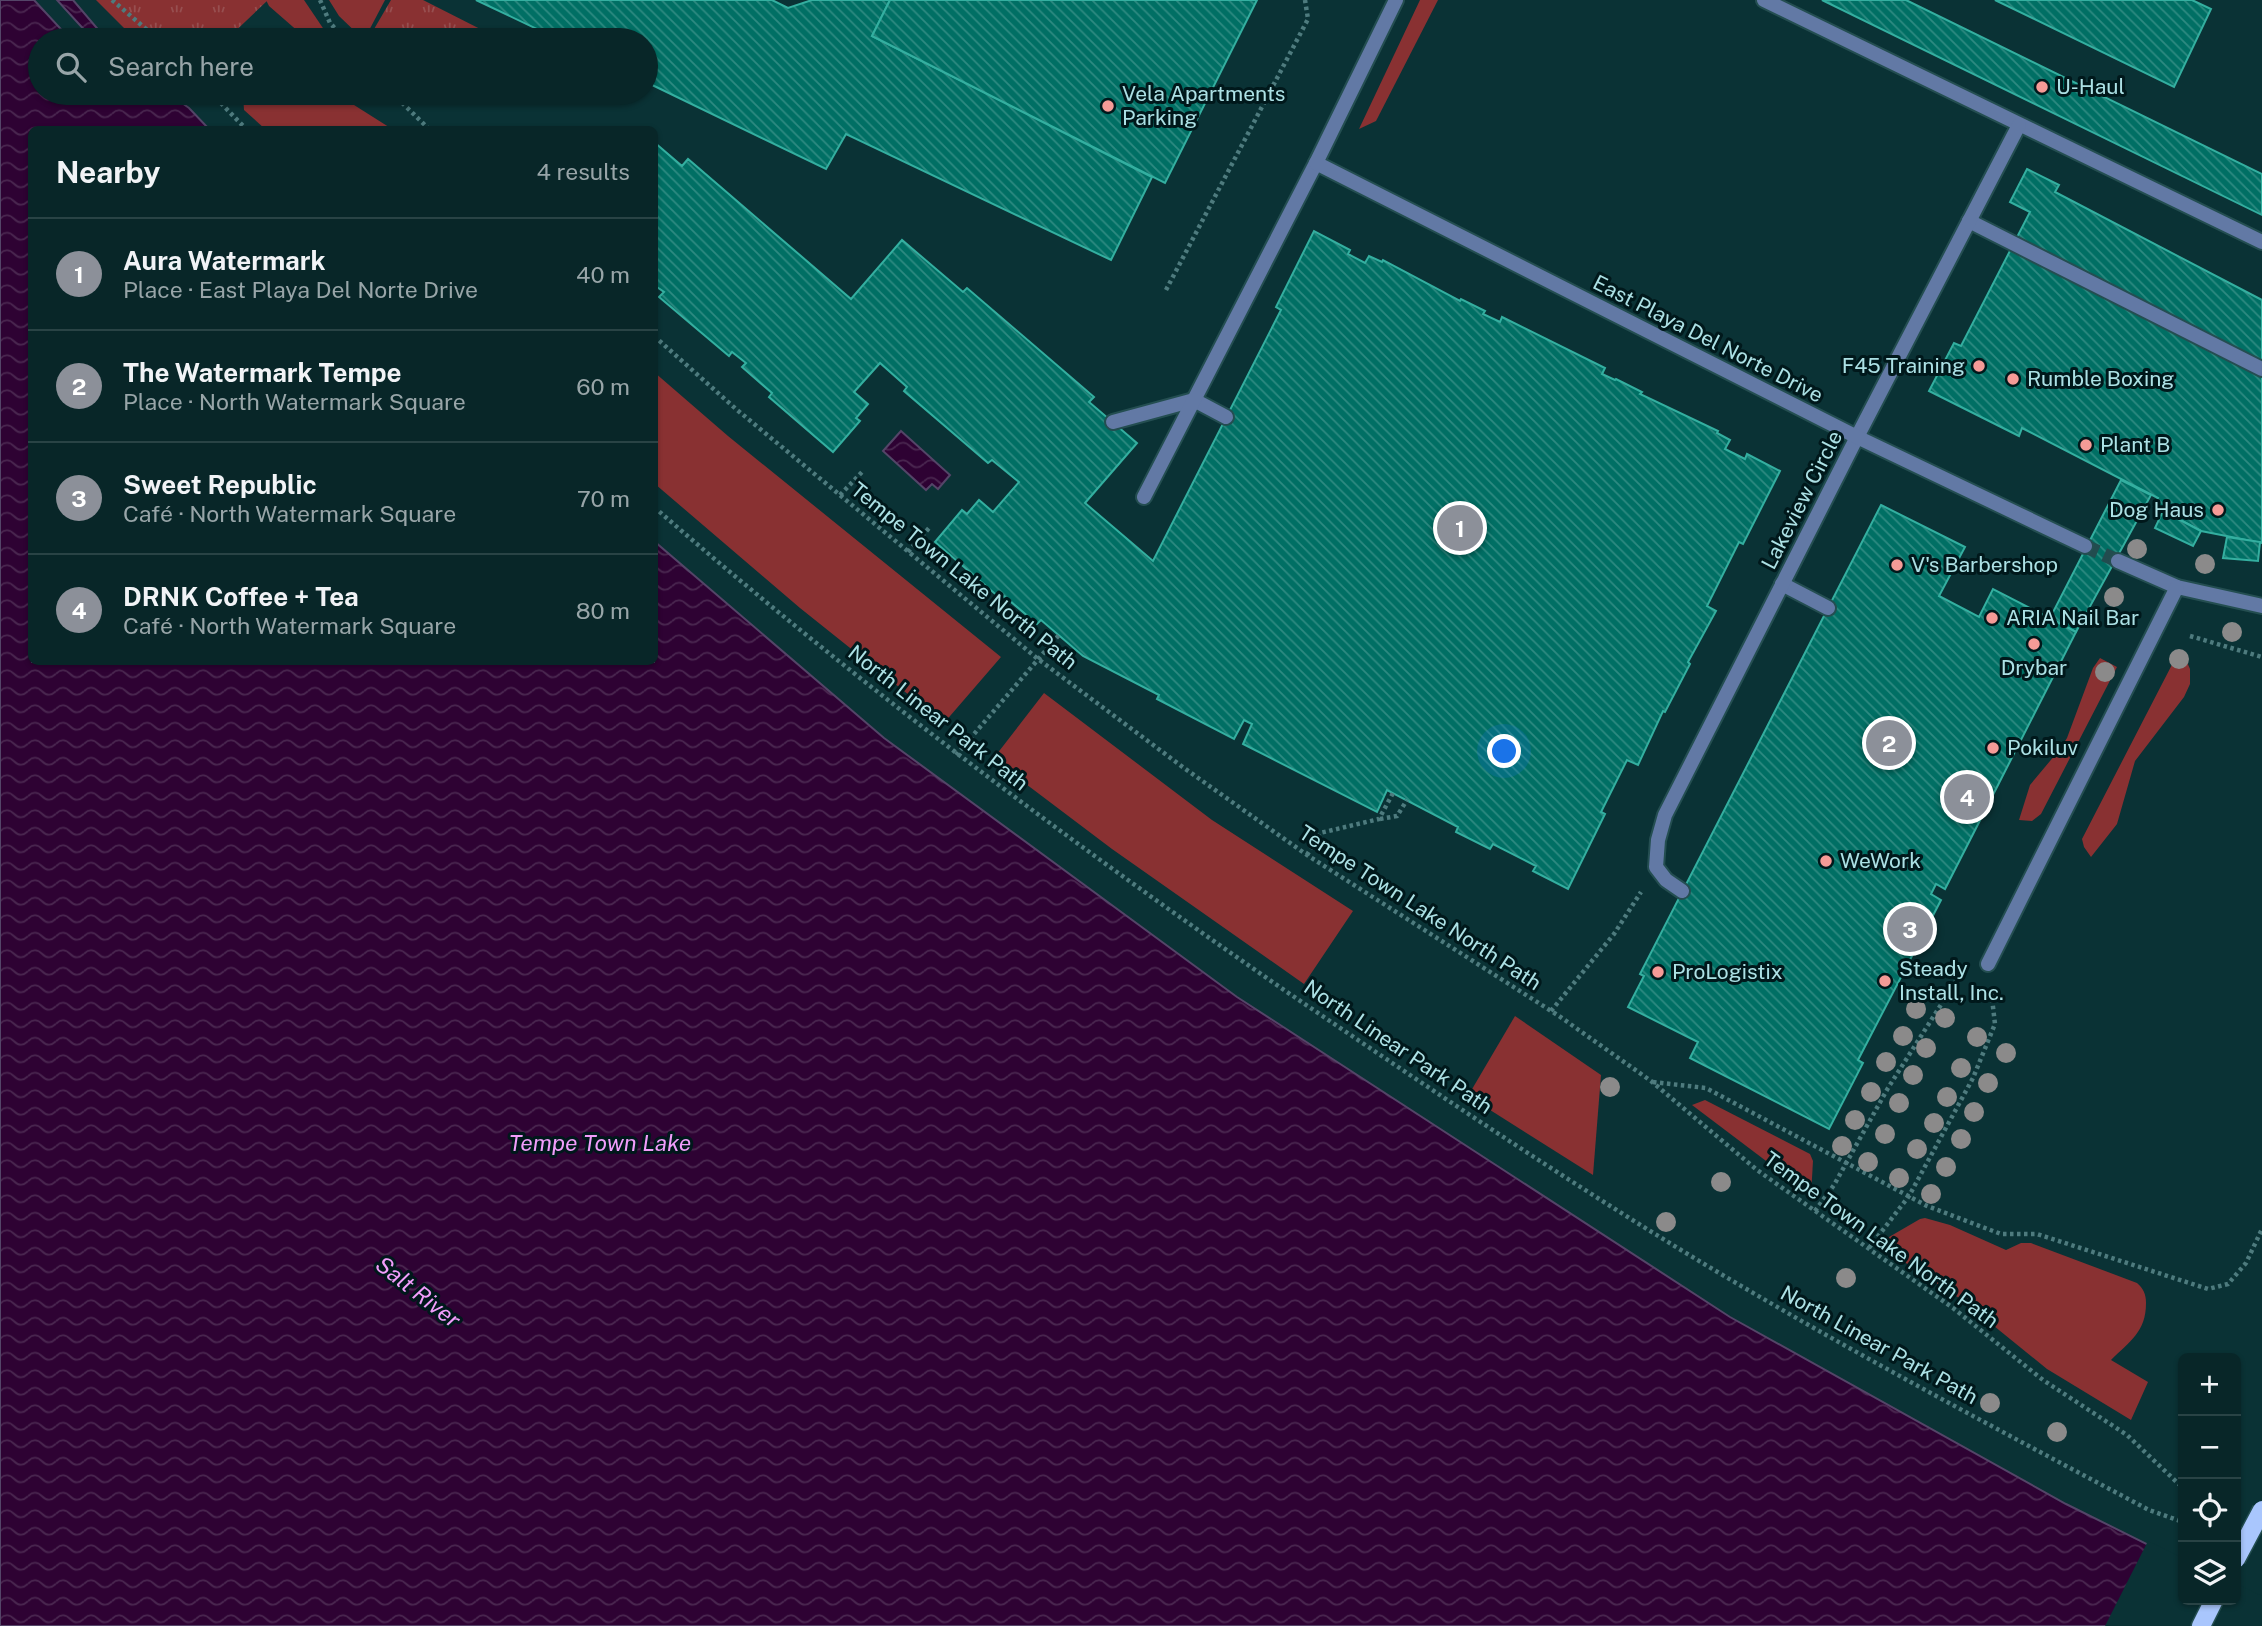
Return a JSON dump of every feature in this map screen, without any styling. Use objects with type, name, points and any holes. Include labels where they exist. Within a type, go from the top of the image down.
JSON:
[{"type":"main road","points":[[2241,1550],[2262,1510]]},
{"type":"main road","points":[[2201,1626],[2212,1605]]},
{"type":"street","points":[[1144,496],[1316,163],[1396,0]]},
{"type":"street","points":[[1764,0],[2262,242]]},
{"type":"street","name":"Lakeview Circle","points":[[1656,867],[1658,840],[1665,814],[2019,125]]},
{"type":"street","name":"East Playa Del Norte Drive","points":[[1316,163],[1857,438],[2085,546]]},
{"type":"street","points":[[1969,221],[2262,369]]},
{"type":"street","points":[[1113,422],[1194,400],[1226,417]]},
{"type":"street","points":[[2118,561],[2177,587],[2262,606]]},
{"type":"street","points":[[1782,584],[1828,608]]},
{"type":"street","points":[[1988,964],[2177,587]]},
{"type":"street","points":[[1656,867],[1682,891]]},
{"type":"path","points":[[112,0],[145,28]]},
{"type":"path","points":[[320,0],[335,28]]},
{"type":"path","points":[[1166,290],[1308,19],[1305,0]]},
{"type":"path","points":[[223,105],[243,126]]},
{"type":"path","points":[[404,105],[426,126]]},
{"type":"path","name":"Tempe Town Lake North Path","points":[[658,340],[736,409],[1038,659],[1184,768],[1307,855],[1551,1011],[1651,1082],[1757,1170],[1952,1308],[2043,1380],[2127,1435],[2178,1483]]},
{"type":"path","points":[[840,495],[863,471]]},
{"type":"path","name":"North Linear Park Path","points":[[658,511],[956,755],[1133,886],[1408,1074],[1681,1250],[1906,1380],[2149,1510],[2178,1520]]},
{"type":"path","points":[[908,552],[929,528]]},
{"type":"path","points":[[956,755],[1059,635]]},
{"type":"path","points":[[2190,636],[2262,657]]},
{"type":"path","points":[[1379,819],[1393,793]]},
{"type":"path","points":[[1307,855],[1320,833],[1397,816],[1407,800]]},
{"type":"path","points":[[1551,1011],[1614,934],[1656,867]]},
{"type":"path","points":[[1815,1211],[1834,1185],[1888,1088],[1958,978],[1988,964],[1995,1024],[1973,1078],[1909,1196],[1869,1248]]},
{"type":"path","points":[[1651,1082],[1706,1088],[1927,1206],[2001,1234],[2037,1234],[2208,1289],[2228,1284],[2246,1263],[2262,1228]]},
{"type":"green space","points":[[96,0],[268,0],[239,28],[124,28]]},
{"type":"green space","points":[[266,0],[304,0],[323,28],[294,28],[269,6]]},
{"type":"green space","points":[[329,0],[385,0],[370,28],[352,28],[339,16]]},
{"type":"green space","points":[[391,0],[423,0],[478,28],[375,28]]},
{"type":"green space","points":[[1420,0],[1438,0],[1376,121],[1359,129]]},
{"type":"green space","points":[[244,105],[354,105],[387,126],[262,126],[244,110]]},
{"type":"green space","points":[[658,375],[728,436],[1001,657],[944,723],[800,608],[658,487]]},
{"type":"green space","points":[[2178,653],[2186,660],[2190,669],[2190,684],[2184,697],[2135,761],[2117,824],[2091,857],[2082,839]]},
{"type":"green space","points":[[2100,658],[2117,667],[2041,814],[2032,821],[2019,820],[2030,785],[2067,738],[2093,668]]},
{"type":"green space","points":[[1044,693],[1212,820],[1353,911],[1304,984],[1112,849],[993,759]]},
{"type":"green space","points":[[1515,1016],[1601,1075],[1593,1175],[1468,1096]]},
{"type":"green space","points":[[1705,1100],[1810,1154],[1813,1161],[1811,1195],[1692,1105]]},
{"type":"green space","points":[[1925,1218],[1950,1225],[2006,1250],[2021,1243],[2031,1243],[2137,1283],[2144,1291],[2146,1300],[2143,1321],[2136,1335],[2111,1360],[2148,1382],[2131,1420],[2047,1369],[1962,1300],[1877,1244]]},
{"type":"water","name":"Tempe Town Lake","points":[[0,0],[34,0],[60,28],[28,28],[28,105],[185,105],[206,126],[28,126],[28,665],[658,665],[658,545],[884,738],[1237,997],[1730,1317],[2066,1504],[2178,1560],[2178,1605],[2241,1605],[2241,1600],[2262,1600],[2262,1626],[0,1626]]},
{"type":"water","points":[[57,0],[73,0],[97,28],[83,28]]},
{"type":"water","points":[[901,431],[950,475],[938,489],[932,484],[926,490],[883,451]]},
{"type":"pier","points":[[2148,1541],[2178,1556],[2178,1605],[2241,1605],[2241,1586],[2262,1596],[2262,1626],[2105,1626]]},
{"type":"building","points":[[476,0],[772,0],[788,8],[812,0],[890,0],[872,36],[1152,177],[1111,260],[846,134],[826,169],[658,88],[658,28],[535,28]]},
{"type":"building","name":"Vela Apartments Parking","points":[[890,0],[1257,0],[1165,183],[872,36]]},
{"type":"building","name":"U-Haul","points":[[1822,0],[1906,0],[2262,174],[2262,215]]},
{"type":"building","points":[[1995,0],[2192,0],[2211,9],[2174,87]]},
{"type":"building","points":[[658,145],[682,166],[688,159],[851,299],[902,240],[963,292],[967,288],[1094,397],[1089,402],[1137,443],[1085,503],[1153,561],[1281,310],[1276,307],[1314,231],[1350,250],[1348,254],[1365,263],[1369,256],[1382,262],[1383,260],[1460,301],[1461,299],[1485,311],[1483,314],[1500,322],[1502,317],[1605,368],[1602,374],[1718,431],[1717,433],[1730,440],[1725,449],[1745,459],[1747,454],[1780,471],[1743,544],[1739,542],[1707,606],[1716,611],[1688,662],[1690,664],[1665,712],[1663,711],[1638,765],[1627,760],[1601,812],[1605,814],[1568,889],[1533,871],[1536,866],[1493,844],[1490,849],[1456,832],[1458,827],[1387,790],[1377,812],[1243,744],[1252,724],[1244,720],[1234,739],[1157,699],[1159,695],[1083,656],[1041,620],[1037,624],[1004,596],[1001,599],[935,542],[962,510],[967,514],[979,500],[993,512],[1019,482],[992,460],[988,463],[904,391],[907,387],[880,363],[854,392],[868,404],[856,418],[860,421],[833,452],[769,397],[772,393],[742,367],[746,363],[732,352],[729,356],[659,297],[664,292],[658,288]]},
{"type":"building","points":[[2027,169],[2059,185],[2055,192],[2262,300],[2262,543],[2201,531],[2154,506],[2158,498],[2022,428],[2019,436],[1929,391],[1954,343],[1961,346],[2030,212],[2010,202]]},
{"type":"building","points":[[2121,480],[2151,495],[2076,632],[2050,618]]},
{"type":"building","points":[[1881,505],[1965,547],[1939,596],[1979,617],[1993,589],[2076,632],[1945,889],[1936,884],[1931,894],[1941,900],[1858,1060],[1863,1063],[1829,1129],[1690,1058],[1698,1042],[1628,1007],[1644,976],[1640,974]]},
{"type":"building","points":[[2163,511],[2201,531],[2193,546],[2155,528]]},
{"type":"building","points":[[2227,537],[2260,542],[2258,561],[2223,558]]},
{"type":"tunnel","points":[[2085,546],[2118,561]]},
{"type":"place","name":"U-Haul","points":[[2042,87]]},
{"type":"place","name":"Vela Apartments Parking","points":[[1108,106]]},
{"type":"place","name":"F45 Training","points":[[1979,366]]},
{"type":"place","name":"Rumble Boxing","points":[[2013,379]]},
{"type":"place","name":"Plant B","points":[[2086,445]]},
{"type":"place","name":"Dog Haus","points":[[2218,510]]},
{"type":"place","name":"Aura Watermark","points":[[1460,528]]},
{"type":"place","name":"V's Barbershop","points":[[1897,565]]},
{"type":"place","name":"ARIA Nail Bar","points":[[1992,618]]},
{"type":"place","name":"Drybar","points":[[2034,644]]},
{"type":"place","name":"The Watermark Tempe","points":[[1889,743]]},
{"type":"place","name":"Pokiluv","points":[[1993,748]]},
{"type":"place","name":"DRNK Coffee + Tea","points":[[1967,797]]},
{"type":"place","name":"WeWork","points":[[1826,861]]},
{"type":"place","name":"Sweet Republic","points":[[1910,929]]},
{"type":"place","name":"ProLogistix","points":[[1658,972]]},
{"type":"place","name":"Steady Install, Inc.","points":[[1885,981]]},
{"type":"water label","name":"Salt River","points":[[418,1292]]}]
